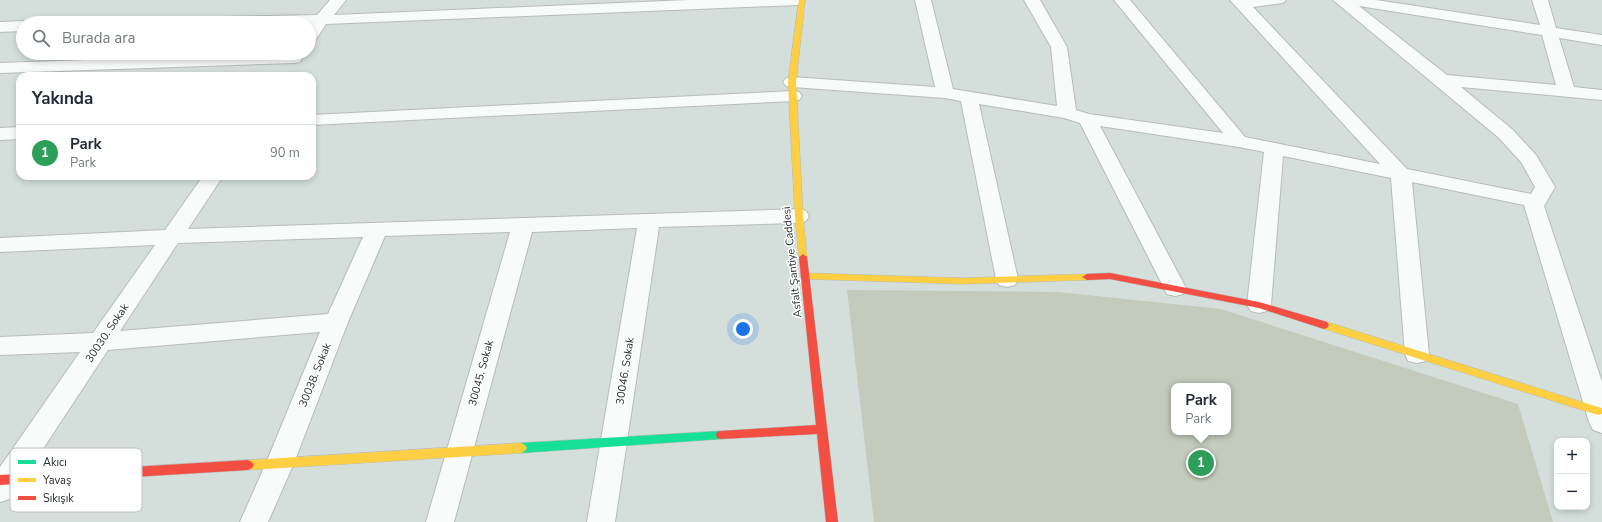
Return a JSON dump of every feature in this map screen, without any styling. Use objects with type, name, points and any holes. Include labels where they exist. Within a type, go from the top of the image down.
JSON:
[{"type":"street","points":[[316,28],[338,0]]},
{"type":"street","points":[[316,20],[566,5],[798,0]]},
{"type":"street","name":"Asfalt Şantiye Caddesi","points":[[802,0],[792,89],[799,216],[832,522]]},
{"type":"street","points":[[923,0],[945,93]]},
{"type":"street","points":[[1032,0],[1059,47],[1067,113]]},
{"type":"street","points":[[1122,0],[1239,141]]},
{"type":"street","points":[[1239,1],[1278,0]]},
{"type":"street","points":[[1341,0],[1442,80],[1506,134],[1529,159],[1545,187],[1534,206],[1600,416]]},
{"type":"street","points":[[1347,0],[1602,40]]},
{"type":"street","points":[[1540,0],[1567,92]]},
{"type":"street","points":[[1239,1],[1401,174],[1417,354]]},
{"type":"street","points":[[0,27],[16,26]]},
{"type":"street","points":[[0,68],[182,60]]},
{"type":"street","points":[[285,72],[293,60]]},
{"type":"street","points":[[1442,80],[1602,95]]},
{"type":"street","points":[[316,120],[792,89],[945,93],[1067,113],[1087,119],[1239,141],[1536,201]]},
{"type":"street","points":[[969,97],[1007,279]]},
{"type":"street","points":[[1087,119],[1175,288]]},
{"type":"street","points":[[0,134],[16,133]]},
{"type":"street","points":[[1260,304],[1274,149]]},
{"type":"street","name":"30030. Sokak","points":[[26,448],[210,180]]},
{"type":"street","points":[[0,245],[172,236],[799,216]]},
{"type":"street","name":"30046. Sokak","points":[[600,522],[649,221]]},
{"type":"street","name":"30045. Sokak","points":[[440,522],[522,225]]},
{"type":"street","name":"30038. Sokak","points":[[254,522],[280,463],[336,322],[377,230]]},
{"type":"street","points":[[805,276],[963,281],[1110,276],[1260,304],[1417,354],[1600,416]]},
{"type":"street","points":[[0,346],[100,342],[336,322]]},
{"type":"street","points":[[142,473],[822,429]]},
{"type":"street","name":"30030. Sokak","points":[[2,483],[10,471]]},
{"type":"green space","points":[[847,290],[1058,292],[1221,309],[1518,404],[1553,522],[874,522]]},
{"type":"traffic: fast","points":[[521,448],[721,435]]},
{"type":"traffic: slow","points":[[802,0],[792,82],[799,216],[803,257]]},
{"type":"traffic: slow","points":[[805,276],[963,281],[1087,277]]},
{"type":"traffic: slow","points":[[1324,325],[1598,411]]},
{"type":"traffic: slow","points":[[248,465],[521,448]]},
{"type":"traffic: jam","points":[[803,257],[832,522]]},
{"type":"traffic: jam","points":[[1087,277],[1110,276],[1259,305],[1324,325]]},
{"type":"traffic: jam","points":[[721,435],[822,429]]},
{"type":"traffic: jam","points":[[142,471],[248,465]]},
{"type":"traffic: jam","points":[[0,480],[10,479]]},
{"type":"place","name":"Park","points":[[1201,463]]}]
